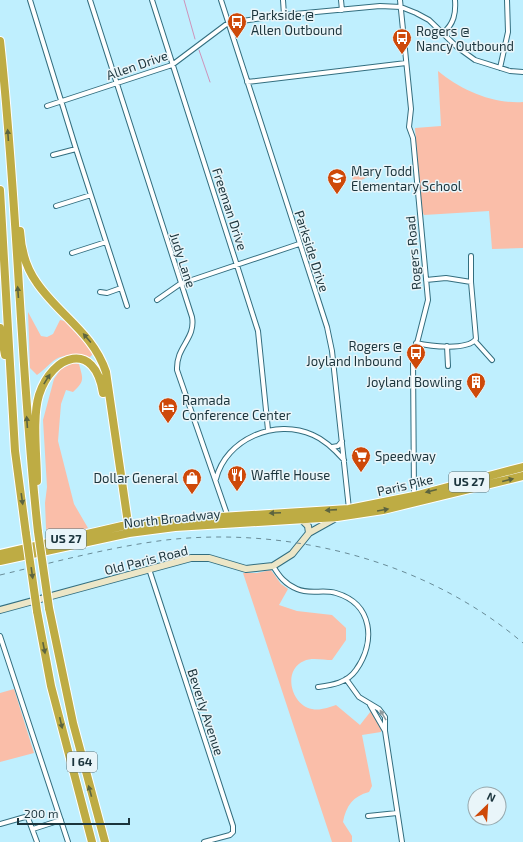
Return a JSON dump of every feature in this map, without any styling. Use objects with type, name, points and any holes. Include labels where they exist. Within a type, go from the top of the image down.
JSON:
[{"type":"highway","name":"I 64","points":[[0,41],[10,159],[24,373],[38,532],[49,608],[73,723],[105,842]]},
{"type":"highway","points":[[10,159],[22,245],[30,271],[42,290],[94,346],[106,372],[126,530]]},
{"type":"highway","name":"I 64","points":[[0,190],[15,451],[26,534],[37,611],[51,686],[92,842]]},
{"type":"highway","points":[[0,328],[11,392]]},
{"type":"highway","points":[[37,518],[36,408],[38,397],[45,380],[55,368],[70,360],[81,359],[91,364],[100,378],[126,530]]},
{"type":"highway","name":"Paris Pike","points":[[415,499],[523,467]]},
{"type":"highway","name":"Paris Pike","points":[[314,516],[349,512],[523,476]]},
{"type":"highway","name":"North Broadway","points":[[0,554],[126,530],[228,520],[314,516],[337,517],[349,512]]},
{"type":"highway","name":"North Broadway","points":[[228,520],[302,520],[314,516]]},
{"type":"highway","name":"North Broadway","points":[[0,561],[126,530]]},
{"type":"street","points":[[30,0],[61,102],[127,306]]},
{"type":"street","name":"Judy Lane","points":[[90,0],[193,324],[188,338],[180,352],[177,361],[177,370],[216,480],[228,520]]},
{"type":"street","name":"Freeman Drive","points":[[152,0],[238,264],[258,331],[268,430]]},
{"type":"street","name":"Parkside Drive","points":[[221,0],[327,328],[332,351],[349,512]]},
{"type":"street","points":[[283,0],[284,15]]},
{"type":"street","points":[[341,0],[342,10]]},
{"type":"street","name":"Rogers Road","points":[[400,0],[411,109],[409,127],[413,138],[427,304],[413,359],[415,499]]},
{"type":"street","points":[[444,32],[449,28],[455,17],[455,0]]},
{"type":"street","points":[[500,68],[508,32],[507,0]]},
{"type":"street","name":"Allen Drive","points":[[47,106],[172,65],[228,23],[284,15],[380,6],[401,7],[429,20],[444,32],[457,47],[475,60],[500,68],[523,72]]},
{"type":"street","points":[[247,82],[406,63]]},
{"type":"street","points":[[52,156],[76,149]]},
{"type":"street","points":[[56,206],[92,195]]},
{"type":"street","points":[[72,253],[106,242]]},
{"type":"street","points":[[157,300],[180,284],[299,244]]},
{"type":"street","points":[[471,256],[471,282],[476,338],[475,341],[492,360]]},
{"type":"street","points":[[426,280],[446,278],[471,282]]},
{"type":"street","points":[[100,292],[107,292],[121,288]]},
{"type":"street","points":[[416,343],[432,347],[475,341]]},
{"type":"street","points":[[447,346],[448,366]]},
{"type":"street","points":[[216,480],[222,464],[229,454],[252,436],[268,430],[286,429],[308,433],[332,447],[344,460]]},
{"type":"street","points":[[332,447],[338,446],[342,441]]},
{"type":"street","points":[[314,516],[315,529]]},
{"type":"street","name":"Old Paris Road","points":[[309,533],[314,516]]},
{"type":"street","name":"Old Paris Road","points":[[0,610],[183,560],[200,558],[218,560],[246,569],[273,566],[292,554],[309,533],[337,517]]},
{"type":"street","points":[[302,520],[308,526],[309,533]]},
{"type":"street","points":[[273,566],[282,580],[291,587],[309,592],[327,591],[341,595],[350,600],[361,612],[368,631],[368,646],[361,662],[346,679],[335,684],[318,687]]},
{"type":"street","name":"Beverly Avenue","points":[[149,569],[232,826],[233,832],[230,835],[204,842]]},
{"type":"street","points":[[0,636],[68,842]]},
{"type":"street","points":[[346,679],[359,697],[370,705],[379,709],[385,718],[385,731],[396,813],[402,842]]},
{"type":"street","points":[[370,705],[385,731]]},
{"type":"street","points":[[368,816],[396,813]]},
{"type":"street","points":[[0,824],[25,817],[30,821],[37,842]]},
{"type":"street","points":[[33,829],[61,820]]},
{"type":"shaded area","points":[[438,71],[467,90],[500,101],[523,102],[523,248],[492,249],[489,211],[424,215],[421,209],[415,128],[441,126]]},
{"type":"shaded area","points":[[353,168],[363,168],[367,177],[353,182],[351,171]]},
{"type":"shaded area","points":[[28,312],[41,336],[47,337],[53,334],[60,320],[65,321],[94,353],[90,357],[75,355],[60,357],[37,375],[30,368]]},
{"type":"shaded area","points":[[73,363],[79,364],[82,380],[80,385],[73,392],[66,390],[61,404],[58,441],[74,504],[88,528],[57,537],[49,536],[46,528],[45,503],[47,487],[43,420],[54,379],[61,369]]},
{"type":"shaded area","points":[[271,570],[281,584],[288,589],[279,605],[297,611],[332,615],[346,628],[346,640],[332,660],[307,660],[297,665],[291,679],[294,694],[305,706],[312,709],[318,710],[336,705],[360,725],[371,711],[381,729],[381,732],[362,735],[372,786],[369,792],[359,796],[351,802],[346,811],[343,822],[352,836],[352,842],[332,842],[243,573],[257,573]]},
{"type":"shaded area","points":[[14,689],[34,753],[0,762],[0,693]]},
{"type":"waterway","points":[[184,0],[195,39]]},
{"type":"waterway","points":[[199,50],[210,82]]},
{"type":"railway","points":[[0,575],[103,551],[166,540],[213,537],[261,539],[308,545],[355,556],[401,571],[444,590],[485,614],[523,643]]},
{"type":"place","name":"Parkside @ Allen Outbound","points":[[237,39]]},
{"type":"place","name":"Rogers @ Nancy Outbound","points":[[402,55]]},
{"type":"place","name":"Mary Todd Elementary School","points":[[337,195]]},
{"type":"place","name":"Rogers @ Joyland Inbound","points":[[416,370]]},
{"type":"place","name":"Joyland Bowling","points":[[476,399]]},
{"type":"place","name":"Ramada Conference Center","points":[[168,424]]},
{"type":"place","name":"Speedway","points":[[361,473]]},
{"type":"place","name":"Waffle House","points":[[237,492]]},
{"type":"place","name":"Dollar General","points":[[192,495]]}]
